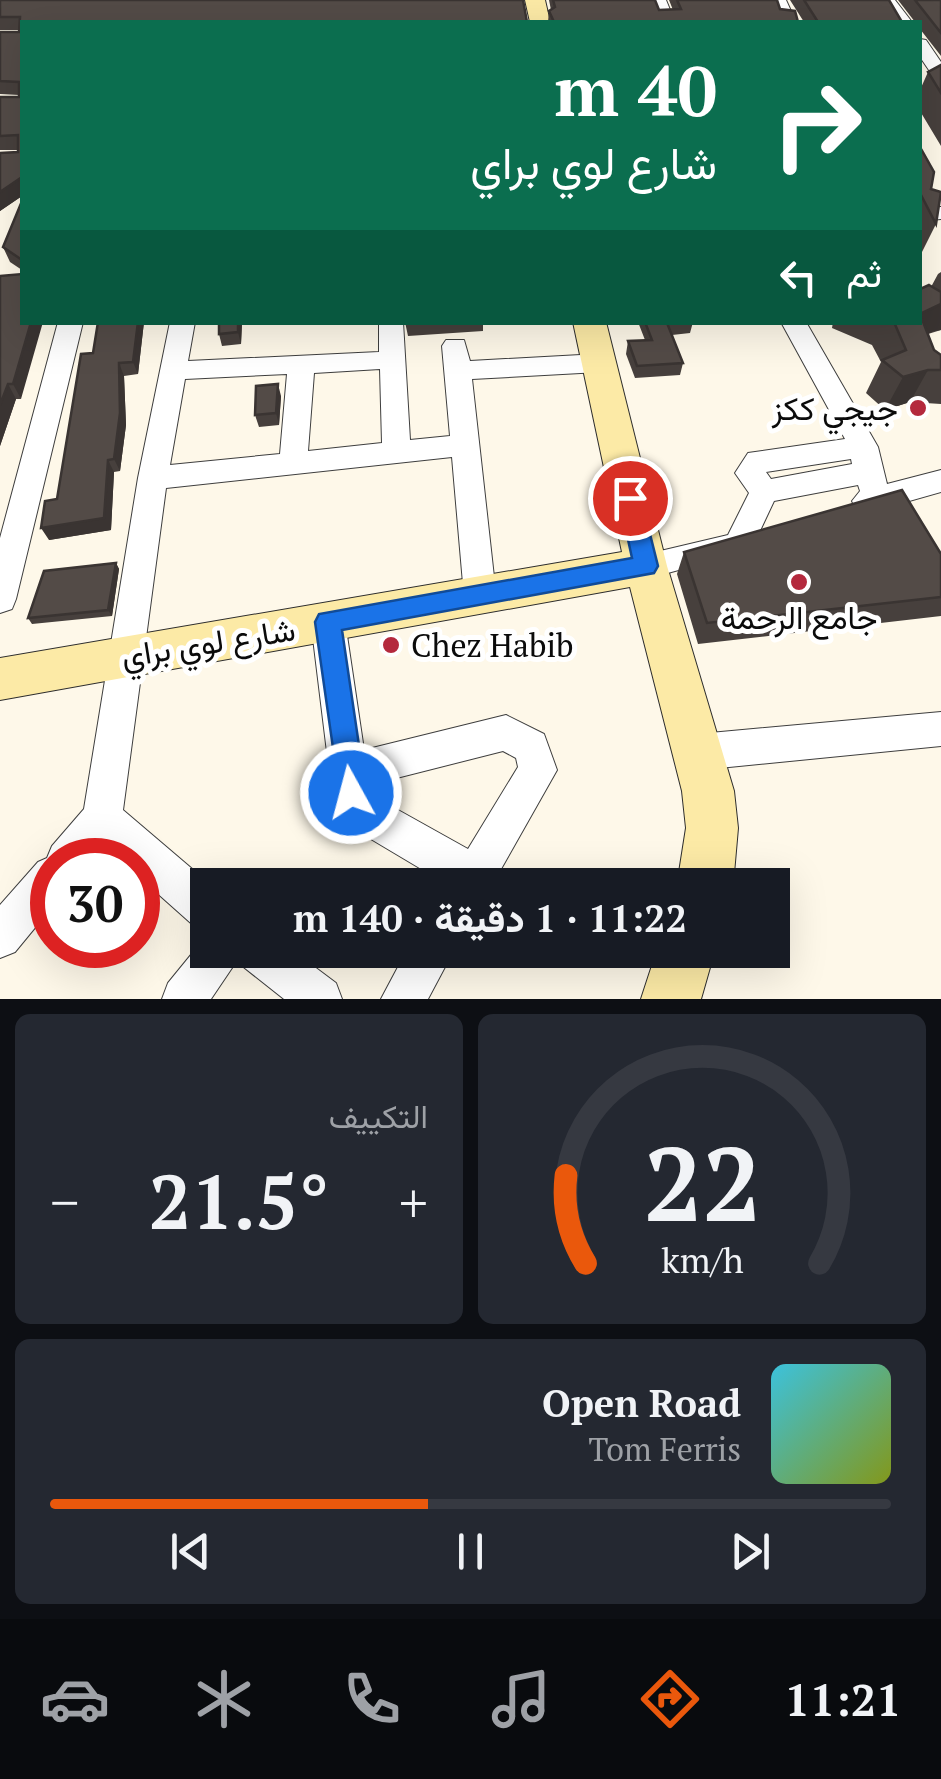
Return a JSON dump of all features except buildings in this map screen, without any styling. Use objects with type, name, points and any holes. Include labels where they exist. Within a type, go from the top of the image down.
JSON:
[{"type":"street","points":[[516,1],[535,0]]},
{"type":"street","points":[[887,0],[902,20]]},
{"type":"street","points":[[922,49],[941,75]]},
{"type":"street","points":[[0,599],[70,325]]},
{"type":"street","points":[[85,838],[102,818],[153,478],[183,325]]},
{"type":"street","points":[[391,325],[396,450]]},
{"type":"street","points":[[590,325],[646,566],[700,752],[712,828],[707,868]]},
{"type":"street","points":[[795,325],[877,478],[915,525]]},
{"type":"street","points":[[480,595],[456,359],[599,364]]},
{"type":"street","points":[[175,372],[392,360]]},
{"type":"street","points":[[293,465],[302,365]]},
{"type":"street","points":[[153,478],[466,445]]},
{"type":"street","points":[[844,508],[877,478]]},
{"type":"street","points":[[740,541],[764,492],[877,478],[941,481]]},
{"type":"street","name":"شارع لوي براي","points":[[0,679],[646,566],[775,530]]},
{"type":"street","points":[[328,622],[351,793],[368,815],[453,868]]},
{"type":"street","points":[[700,752],[941,730]]},
{"type":"street","points":[[349,772],[506,733],[531,747],[538,770],[479,868]]},
{"type":"street","points":[[102,818],[190,894]]},
{"type":"street","points":[[0,937],[30,902]]},
{"type":"street","points":[[184,999],[207,968]]},
{"type":"street","points":[[280,968],[320,999]]},
{"type":"street","points":[[403,999],[421,968]]},
{"type":"street","points":[[672,999],[681,968]]},
{"type":"place","name":"جيجي ككز","points":[[918,408]]},
{"type":"place","name":"جامع الرحمة","points":[[799,582]]},
{"type":"place","name":"Chez Habib","points":[[391,645]]},
{"type":"route","points":[[351,793],[328,622],[646,566],[630,498]]}]
